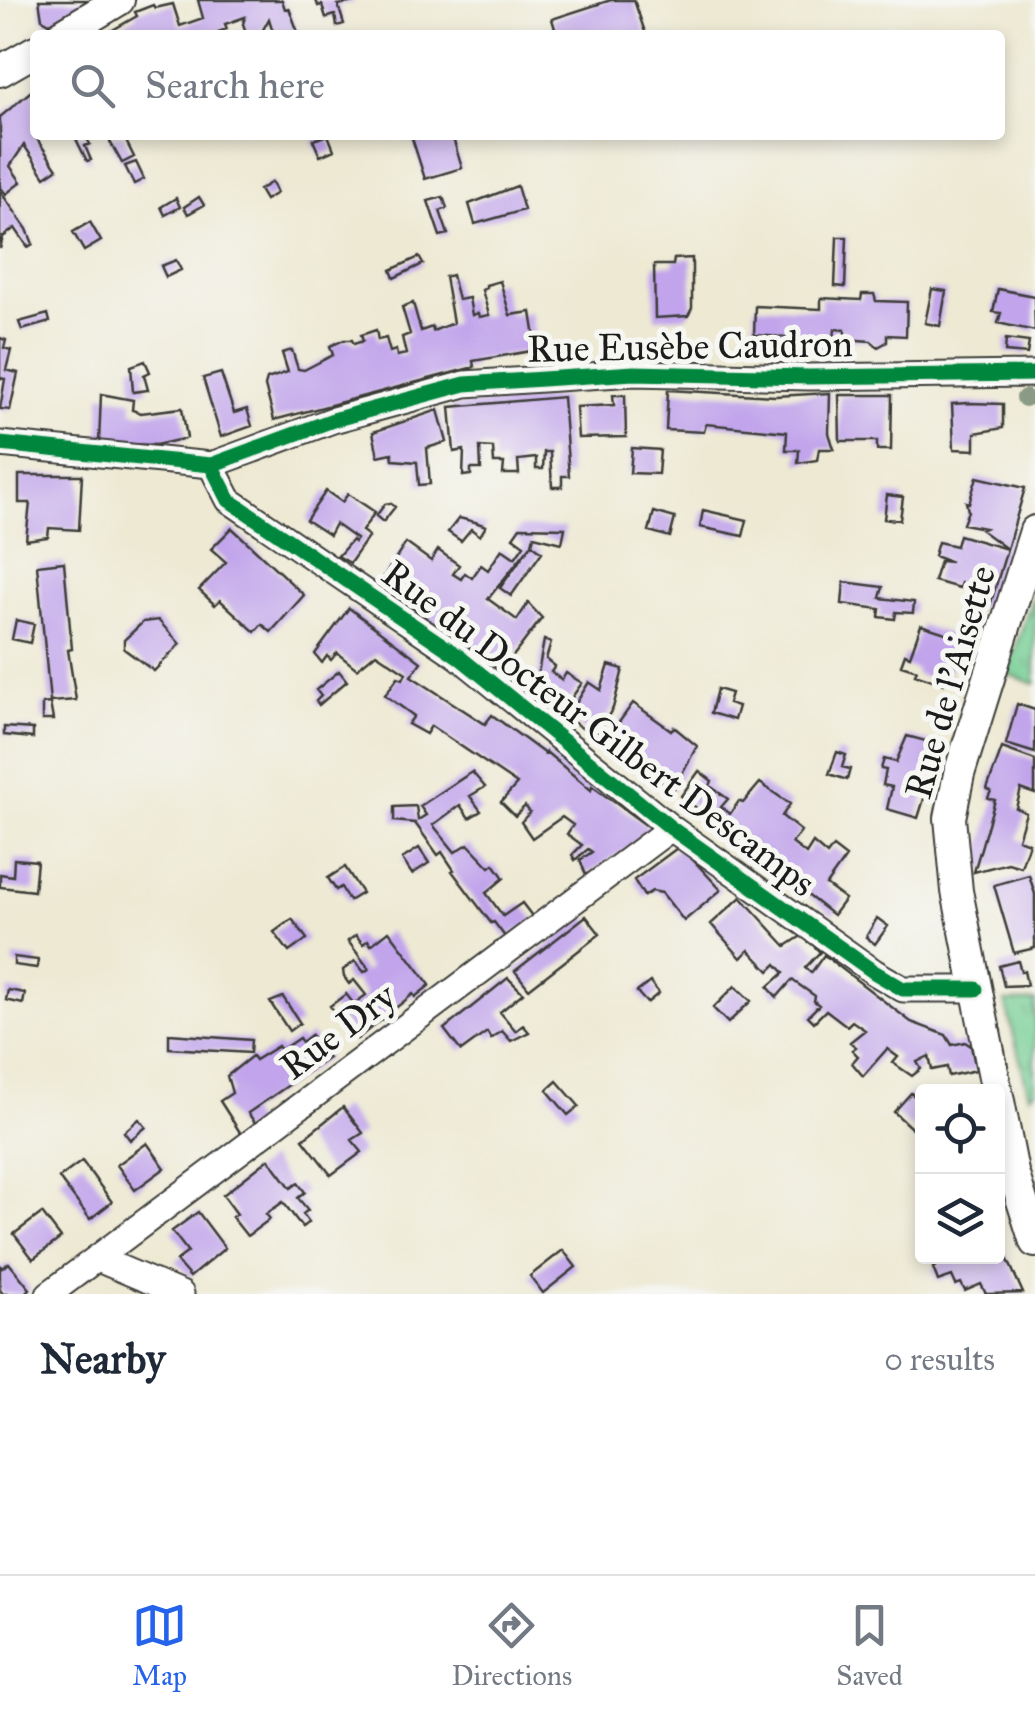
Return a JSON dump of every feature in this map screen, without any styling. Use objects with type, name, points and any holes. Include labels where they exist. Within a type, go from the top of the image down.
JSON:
[{"type":"street","points":[[69,30],[119,0]]},
{"type":"street","points":[[0,72],[30,53]]},
{"type":"street","name":"Rue Eusèbe Caudron","points":[[0,444],[211,465],[332,420],[465,384],[634,373],[810,377],[1035,374]]},
{"type":"street","name":"Rue du Docteur Gilbert Descamps","points":[[211,465],[229,500],[458,656],[672,828],[903,989],[976,989]]},
{"type":"street","name":"Rue de l'Aisette","points":[[995,1084],[956,891],[950,818],[963,759],[1035,531]]},
{"type":"street","name":"Rue Dry","points":[[49,1294],[672,828]]},
{"type":"street","name":"Rue de l'Aisette","points":[[1005,1133],[1035,1242]]},
{"type":"street","points":[[98,1259],[181,1294]]},
{"type":"green space","points":[[1035,589],[1035,684],[1007,674]]},
{"type":"green space","points":[[1035,1001],[1035,1090],[1029,1095],[1005,1002]]},
{"type":"building","points":[[39,0],[89,0],[50,23],[42,19]]},
{"type":"building","points":[[198,0],[282,0],[297,30],[272,30],[269,19],[263,30],[245,30],[245,17],[225,24],[224,30],[113,30],[137,16],[135,12],[153,5],[155,8],[173,4],[180,26],[203,18]]},
{"type":"building","points":[[316,0],[355,2],[338,5],[344,24],[337,26],[335,15],[326,18]]},
{"type":"building","points":[[611,0],[634,0],[644,30],[555,30],[552,19]]},
{"type":"building","points":[[30,92],[30,140],[38,140],[57,169],[45,177],[24,145],[10,166],[21,182],[6,194],[0,190],[0,117]]},
{"type":"building","points":[[76,140],[88,140],[90,144],[85,146],[91,160],[87,161]]},
{"type":"building","points":[[109,140],[126,140],[134,157],[122,163]]},
{"type":"building","points":[[313,140],[330,140],[334,150],[320,156]]},
{"type":"building","points":[[413,140],[454,140],[462,168],[425,179]]},
{"type":"building","points":[[136,162],[144,179],[134,184],[125,166]]},
{"type":"building","points":[[272,182],[277,193],[265,200],[259,190]]},
{"type":"building","points":[[517,186],[524,210],[475,224],[469,204]]},
{"type":"building","points":[[0,191],[27,229],[33,244],[28,247],[15,228],[3,237],[0,249]]},
{"type":"building","points":[[199,197],[204,205],[188,214],[184,207]]},
{"type":"building","points":[[443,197],[447,208],[440,211],[448,234],[440,236],[428,201]]},
{"type":"building","points":[[176,198],[180,207],[165,215],[161,207]]},
{"type":"building","points":[[90,222],[101,241],[84,251],[73,232]]},
{"type":"building","points":[[837,237],[847,237],[845,287],[835,286]]},
{"type":"building","points":[[419,257],[423,264],[394,278],[391,270]]},
{"type":"building","points":[[692,258],[692,308],[688,316],[655,318],[654,265],[673,265],[674,259]]},
{"type":"building","points":[[176,260],[181,270],[166,277],[161,266]]},
{"type":"building","points":[[452,275],[458,300],[469,298],[472,315],[478,313],[479,317],[489,315],[482,290],[500,281],[510,315],[531,312],[537,350],[473,361],[474,367],[274,420],[265,386],[267,379],[288,372],[282,353],[292,350],[298,369],[304,370],[333,355],[330,346],[344,340],[354,344],[363,341],[361,335],[376,330],[378,340],[386,338],[390,352],[396,350],[397,356],[406,354],[402,337],[410,334],[402,307],[413,303],[421,331],[453,323],[445,277]]},
{"type":"building","points":[[932,289],[946,291],[940,326],[925,323]]},
{"type":"building","points":[[998,289],[1034,296],[1035,331],[998,323],[1001,313],[993,312]]},
{"type":"building","points":[[862,294],[874,294],[876,301],[907,302],[906,336],[887,335],[887,342],[878,347],[871,341],[845,339],[845,330],[835,329],[833,351],[814,350],[815,345],[793,345],[794,338],[754,335],[755,306],[821,309],[821,298],[861,300]]},
{"type":"building","points":[[48,314],[50,322],[22,330],[19,322]]},
{"type":"building","points":[[0,338],[6,340],[4,348],[11,350],[6,370],[18,373],[10,410],[0,409],[5,379],[0,378]]},
{"type":"building","points":[[1006,339],[1029,342],[1027,354],[1005,352]]},
{"type":"building","points":[[145,361],[150,372],[144,375],[148,390],[133,392],[131,366]]},
{"type":"building","points":[[221,373],[234,413],[247,409],[252,426],[221,437],[203,378]]},
{"type":"building","points":[[668,390],[775,396],[830,393],[829,433],[834,449],[819,449],[817,460],[798,463],[799,450],[786,450],[787,432],[706,424],[704,432],[666,430]]},
{"type":"building","points":[[101,394],[133,400],[132,410],[141,413],[182,408],[187,438],[156,445],[99,443]]},
{"type":"building","points":[[613,395],[625,395],[626,437],[578,438],[576,407],[614,405]]},
{"type":"building","points":[[839,395],[892,395],[891,450],[877,450],[877,441],[840,441]]},
{"type":"building","points":[[563,397],[569,476],[562,476],[562,487],[552,487],[550,452],[544,452],[543,469],[536,469],[536,458],[518,460],[519,474],[503,474],[504,463],[494,463],[493,448],[480,447],[481,469],[471,469],[471,475],[463,476],[464,450],[454,452],[450,407]]},
{"type":"building","points":[[952,404],[1003,404],[1003,428],[975,433],[975,450],[954,449]]},
{"type":"building","points":[[438,410],[447,442],[427,448],[430,484],[419,485],[417,462],[393,460],[392,453],[378,456],[373,432]]},
{"type":"building","points":[[632,448],[660,450],[658,474],[630,473]]},
{"type":"building","points":[[19,475],[82,475],[79,530],[49,528],[48,537],[26,540],[30,503],[19,503]]},
{"type":"building","points":[[977,477],[1025,488],[1007,549],[981,530],[985,528],[963,524],[968,511],[966,502],[969,503]]},
{"type":"building","points":[[326,491],[342,502],[348,494],[375,512],[362,531],[369,536],[350,563],[338,556],[356,539],[335,524],[329,535],[306,520]]},
{"type":"building","points":[[887,495],[903,497],[900,520],[884,519]]},
{"type":"building","points":[[390,503],[395,507],[383,522],[376,516]]},
{"type":"building","points":[[703,510],[747,520],[743,536],[700,527]]},
{"type":"building","points":[[654,512],[675,518],[670,537],[649,531]]},
{"type":"building","points":[[459,518],[486,526],[480,536],[471,529],[461,541],[448,532]]},
{"type":"building","points":[[520,527],[565,528],[562,543],[534,536],[532,544],[542,552],[511,596],[500,588],[531,545],[488,599],[517,620],[528,603],[542,618],[501,672],[379,584],[406,543],[431,561],[438,550],[459,565],[453,574],[461,579],[465,573],[472,578],[481,565],[488,570],[502,549],[515,558],[524,545],[513,537]]},
{"type":"building","points":[[232,528],[304,595],[271,632],[262,624],[255,632],[220,600],[215,605],[199,590],[226,562],[211,549]]},
{"type":"building","points":[[959,535],[1007,549],[989,609],[966,602],[971,586],[961,583],[959,588],[934,581],[940,561],[951,562],[934,556],[938,542],[956,546]]},
{"type":"building","points":[[64,562],[72,649],[68,650],[76,700],[50,702],[37,565]]},
{"type":"building","points":[[844,582],[883,587],[880,598],[914,602],[913,613],[896,612],[895,619],[879,617],[880,609],[842,604]]},
{"type":"building","points":[[349,608],[421,662],[411,676],[485,724],[492,715],[546,752],[591,790],[592,786],[654,831],[586,875],[580,860],[592,852],[588,849],[575,860],[572,855],[582,845],[567,834],[573,825],[562,817],[532,838],[521,822],[530,812],[525,806],[515,816],[501,802],[517,784],[431,726],[426,734],[408,724],[414,716],[385,695],[398,677],[403,679],[406,673],[376,653],[357,669],[337,653],[331,660],[327,656],[322,663],[315,654]]},
{"type":"building","points":[[16,620],[34,624],[30,643],[12,639]]},
{"type":"building","points":[[158,620],[180,644],[154,671],[124,649],[124,640],[143,622]]},
{"type":"building","points":[[921,625],[961,638],[944,684],[901,665],[905,654],[910,656]]},
{"type":"building","points":[[544,640],[551,643],[546,659],[555,666],[551,672],[562,680],[566,673],[582,683],[560,714],[534,696]]},
{"type":"building","points":[[609,665],[623,669],[613,708],[595,737],[567,718],[589,682],[601,690]]},
{"type":"building","points":[[339,671],[347,681],[319,705],[316,701],[321,696],[316,690]]},
{"type":"building","points":[[717,689],[731,693],[728,703],[738,706],[734,720],[711,713]]},
{"type":"building","points":[[50,703],[53,720],[42,720],[42,704]]},
{"type":"building","points":[[633,703],[697,746],[673,790],[604,743]]},
{"type":"building","points":[[1017,704],[1035,710],[1035,753],[1006,744]]},
{"type":"building","points":[[4,727],[33,729],[33,738],[4,735]]},
{"type":"building","points":[[907,736],[941,745],[918,818],[887,809],[892,787],[883,785],[884,759],[896,762]]},
{"type":"building","points":[[1002,748],[1035,760],[1035,794],[1021,789],[1016,808],[1026,813],[1018,839],[1029,843],[1021,867],[1008,863],[974,872],[995,800],[988,798],[991,791],[987,789]]},
{"type":"building","points":[[837,752],[846,755],[842,767],[850,769],[847,780],[829,774]]},
{"type":"building","points":[[699,771],[712,781],[710,786],[728,799],[721,807],[730,814],[760,783],[790,804],[782,816],[801,831],[792,843],[806,854],[813,843],[827,855],[833,847],[846,857],[826,885],[845,899],[833,915],[681,796]]},
{"type":"building","points":[[472,772],[485,787],[470,796],[481,811],[469,818],[460,805],[433,825],[455,852],[468,844],[490,867],[494,864],[504,878],[486,893],[503,916],[522,903],[535,920],[506,938],[452,871],[442,852],[438,855],[415,823],[394,821],[394,807],[416,806],[418,820],[426,815],[420,806]]},
{"type":"building","points":[[680,846],[721,890],[684,921],[662,893],[652,891],[644,896],[634,880]]},
{"type":"building","points":[[419,848],[429,863],[412,874],[402,859]]},
{"type":"building","points":[[14,859],[37,861],[34,891],[0,887],[0,874],[13,876]]},
{"type":"building","points":[[345,867],[362,893],[349,901],[341,887],[336,890],[328,878]]},
{"type":"building","points":[[1029,875],[1035,894],[1035,948],[1014,953],[994,885]]},
{"type":"building","points":[[741,897],[786,946],[803,935],[820,952],[805,968],[811,973],[824,955],[911,1022],[946,1035],[952,1045],[965,1042],[971,1046],[976,1070],[949,1076],[947,1067],[932,1070],[929,1056],[917,1062],[921,1069],[912,1076],[893,1063],[898,1057],[887,1049],[863,1076],[852,1063],[858,1056],[850,1042],[865,1030],[852,1021],[847,1026],[826,1010],[814,1022],[808,1016],[819,1005],[815,996],[792,980],[777,997],[768,987],[784,973],[776,964],[769,971],[749,950],[741,958],[711,924]]},
{"type":"building","points":[[586,916],[600,934],[529,989],[515,971]]},
{"type":"building","points":[[877,918],[888,926],[875,944],[866,937]]},
{"type":"building","points":[[292,919],[307,939],[289,952],[274,932]]},
{"type":"building","points":[[389,931],[430,985],[357,1039],[330,1006],[346,994],[354,1004],[366,995],[354,980],[349,984],[344,977],[343,970],[355,961],[364,972],[369,969],[348,941],[356,935],[363,944],[368,940],[371,945]]},
{"type":"building","points":[[14,957],[38,960],[37,968],[14,965]]},
{"type":"building","points":[[1018,961],[1027,985],[1004,986],[999,966]]},
{"type":"building","points":[[508,978],[523,993],[500,1012],[516,1031],[523,1025],[529,1032],[511,1041],[502,1031],[491,1039],[487,1032],[461,1051],[444,1029]]},
{"type":"building","points":[[650,982],[659,993],[647,1003],[637,992]]},
{"type":"building","points":[[735,986],[751,1001],[728,1023],[713,1008]]},
{"type":"building","points":[[8,990],[25,993],[23,1004],[6,1000]]},
{"type":"building","points":[[283,997],[300,1023],[289,1031],[270,1002]]},
{"type":"building","points":[[169,1034],[251,1040],[250,1053],[169,1048]]},
{"type":"building","points":[[311,1035],[328,1058],[248,1113],[256,1124],[241,1134],[220,1101],[232,1093],[227,1076],[252,1056],[255,1060],[278,1046],[281,1050]]},
{"type":"building","points":[[557,1081],[579,1106],[568,1115],[547,1090]]},
{"type":"building","points":[[911,1093],[915,1097],[915,1124],[911,1128],[894,1112]]},
{"type":"building","points":[[343,1107],[363,1133],[352,1140],[362,1152],[331,1175],[303,1139]]},
{"type":"building","points":[[139,1119],[146,1127],[130,1140],[124,1132]]},
{"type":"building","points":[[147,1143],[165,1168],[135,1190],[117,1165]]},
{"type":"building","points":[[269,1159],[291,1188],[298,1183],[305,1192],[298,1198],[308,1210],[303,1214],[309,1222],[302,1227],[283,1202],[266,1214],[270,1219],[247,1236],[232,1217],[237,1214],[223,1195]]},
{"type":"building","points":[[82,1161],[112,1202],[90,1219],[59,1178]]},
{"type":"building","points":[[198,1212],[225,1248],[190,1277],[176,1261],[188,1252],[172,1231]]},
{"type":"building","points":[[42,1213],[61,1238],[33,1259],[14,1234]]},
{"type":"building","points":[[563,1250],[576,1267],[543,1293],[530,1276]]},
{"type":"building","points":[[1005,1253],[1023,1293],[986,1294],[981,1284],[965,1291],[952,1276],[938,1281],[933,1268],[939,1264],[1005,1264]]},
{"type":"building","points":[[9,1263],[30,1289],[25,1294],[3,1294],[0,1290],[0,1265],[2,1268]]},
{"type":"cycle path","points":[[0,444],[211,465],[333,420],[465,384],[634,373],[809,377],[1035,374]]},
{"type":"cycle path","points":[[211,465],[229,500],[458,656],[671,828],[874,972],[903,989],[976,989]]}]
